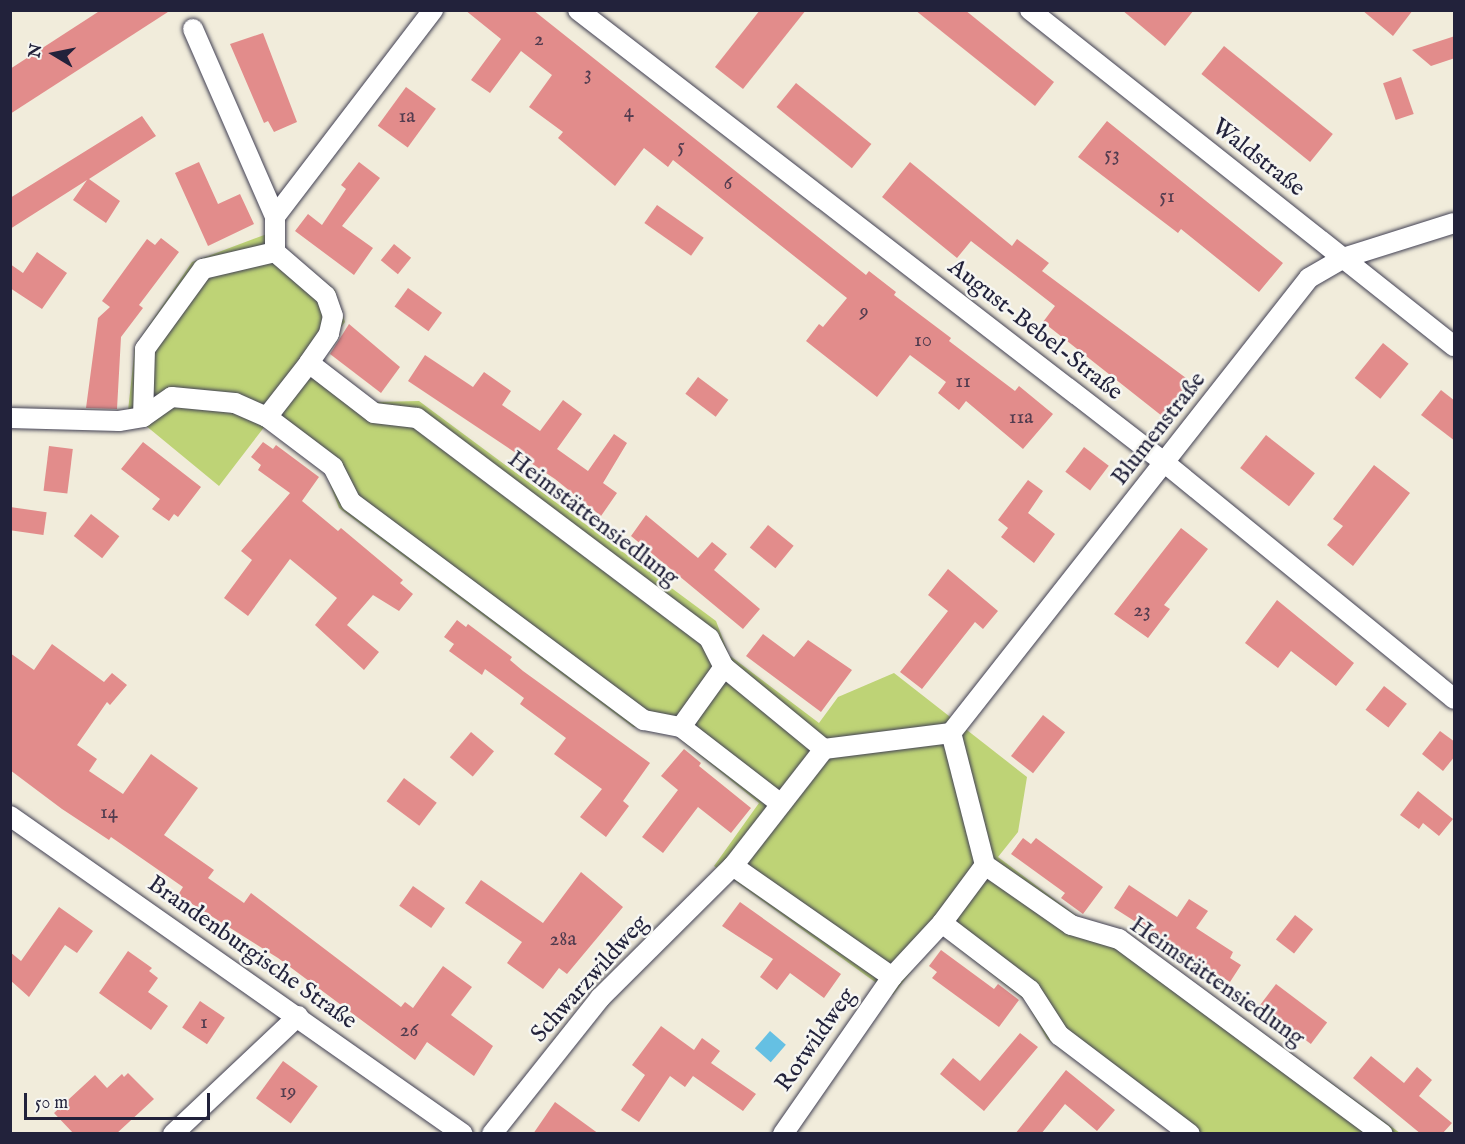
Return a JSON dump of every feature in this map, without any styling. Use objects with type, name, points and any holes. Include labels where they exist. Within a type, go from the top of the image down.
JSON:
[{"type":"street","points":[[275,217],[433,10]]},
{"type":"street","name":"August-Bebel-Straße","points":[[578,10],[1165,463],[1455,699]]},
{"type":"street","name":"Waldstraße","points":[[1030,10],[1455,346]]},
{"type":"street","points":[[193,29],[275,217],[275,252],[326,296],[333,316],[329,334],[267,417]]},
{"type":"street","name":"Blumenstraße","points":[[951,733],[1309,278],[1343,258],[1455,223]]},
{"type":"street","points":[[143,417],[145,349],[202,269],[275,252]]},
{"type":"street","name":"Heimstättensiedlung","points":[[309,363],[374,413],[417,418],[709,639],[724,667],[824,749]]},
{"type":"street","points":[[10,418],[118,421],[143,417],[172,397],[235,403],[267,417],[333,467],[351,502],[644,720],[681,727],[781,804]]},
{"type":"street","points":[[681,727],[724,667]]},
{"type":"street","points":[[951,733],[985,865],[942,924],[892,976],[733,866],[824,749],[951,733]]},
{"type":"street","name":"Brandenburgische Straße","points":[[10,816],[463,1134]]},
{"type":"street","name":"Heimstättensiedlung","points":[[985,865],[1071,925],[1119,939],[1383,1134]]},
{"type":"street","name":"Schwarzwildweg","points":[[492,1134],[600,998],[733,866]]},
{"type":"street","points":[[942,924],[1030,990],[1059,1035],[1190,1134]]},
{"type":"street","name":"Rotwildweg","points":[[783,1134],[892,976]]},
{"type":"street","points":[[173,1134],[298,1016]]},
{"type":"green space","points":[[267,234],[335,290],[345,322],[318,358],[375,402],[419,401],[716,621],[729,655],[819,723],[838,697],[894,673],[1027,777],[1018,832],[998,857],[1085,922],[1126,933],[1400,1133],[1175,1133],[1047,1039],[1025,1000],[940,934],[893,995],[714,866],[759,803],[671,732],[633,727],[339,508],[324,469],[265,426],[219,486],[128,411],[135,346],[192,262]]},
{"type":"water","points":[[770,1031],[786,1045],[771,1062],[755,1048]]},
{"type":"building","points":[[101,10],[171,10],[10,114],[10,69]]},
{"type":"building","points":[[465,10],[533,10],[866,275],[869,271],[896,292],[894,295],[951,338],[949,341],[1015,391],[1019,386],[1053,414],[1023,449],[966,401],[959,410],[938,393],[946,382],[910,355],[877,397],[806,341],[819,324],[823,327],[847,298],[673,160],[668,167],[644,148],[615,186],[558,138],[563,132],[529,107],[552,75],[521,51],[490,93],[471,80],[501,39]]},
{"type":"building","points":[[760,10],[806,10],[743,89],[715,67]]},
{"type":"building","points":[[915,10],[965,10],[1054,82],[1035,106]]},
{"type":"building","points":[[1122,10],[1194,10],[1165,46]]},
{"type":"building","points":[[1362,10],[1413,10],[1393,36]]},
{"type":"building","points":[[263,33],[297,122],[274,132],[268,121],[264,123],[230,44]]},
{"type":"building","points":[[1455,36],[1455,58],[1431,66],[1412,50]]},
{"type":"building","points":[[1224,46],[1333,134],[1310,162],[1201,74]]},
{"type":"building","points":[[1401,77],[1414,114],[1396,120],[1383,83]]},
{"type":"building","points":[[796,83],[871,144],[852,168],[776,107]]},
{"type":"building","points":[[406,87],[436,109],[408,148],[378,126]]},
{"type":"building","points":[[142,116],[156,136],[89,179],[120,201],[106,223],[73,200],[87,180],[10,229],[10,198]]},
{"type":"building","points":[[1107,121],[1283,263],[1259,292],[1181,229],[1178,233],[1078,157]]},
{"type":"building","points":[[199,162],[218,204],[240,194],[254,224],[208,246],[175,173]]},
{"type":"building","points":[[359,162],[380,178],[342,226],[373,248],[354,275],[295,231],[308,214],[322,225],[346,189],[341,185]]},
{"type":"building","points":[[910,162],[1012,246],[1017,239],[1049,263],[1042,271],[1190,381],[1162,416],[1043,322],[1055,306],[971,241],[957,258],[882,197]]},
{"type":"building","points":[[657,205],[704,238],[691,256],[644,223]]},
{"type":"building","points":[[161,238],[179,252],[139,305],[143,308],[121,337],[117,409],[86,408],[98,318],[110,307],[102,301],[147,239],[155,245]]},
{"type":"building","points":[[394,244],[411,258],[398,274],[381,260]]},
{"type":"building","points":[[37,252],[67,273],[42,309],[10,288],[10,264],[23,273]]},
{"type":"building","points":[[408,288],[442,313],[428,331],[394,307]]},
{"type":"building","points":[[349,324],[400,367],[381,393],[330,354]]},
{"type":"building","points":[[1383,343],[1409,364],[1380,399],[1355,378]]},
{"type":"building","points":[[425,355],[473,387],[484,372],[511,391],[502,405],[540,431],[563,400],[582,414],[557,449],[588,471],[614,434],[627,443],[603,483],[617,493],[601,516],[555,479],[408,381]]},
{"type":"building","points":[[698,377],[728,400],[716,417],[685,394]]},
{"type":"building","points":[[1441,390],[1455,401],[1455,441],[1421,415]]},
{"type":"building","points":[[1266,435],[1315,473],[1289,506],[1240,468]]},
{"type":"building","points":[[143,442],[201,487],[178,517],[174,514],[169,521],[152,509],[160,499],[121,469]]},
{"type":"building","points":[[263,442],[273,449],[276,445],[319,477],[302,501],[338,531],[341,528],[403,580],[400,583],[413,594],[399,611],[373,595],[347,625],[379,652],[364,670],[315,625],[337,598],[290,559],[248,616],[224,598],[252,560],[241,551],[290,493],[258,470],[261,465],[251,457]]},
{"type":"building","points":[[49,446],[73,449],[67,494],[44,491]]},
{"type":"building","points":[[1084,447],[1109,466],[1090,490],[1065,472]]},
{"type":"building","points":[[1374,465],[1410,493],[1353,566],[1327,545],[1343,526],[1333,519]]},
{"type":"building","points":[[1028,480],[1043,491],[1028,513],[1055,534],[1034,563],[1001,537],[1008,528],[998,520]]},
{"type":"building","points":[[10,507],[47,512],[43,535],[10,530]]},
{"type":"building","points":[[91,514],[119,536],[102,558],[74,536]]},
{"type":"building","points":[[646,515],[698,558],[712,542],[727,554],[714,570],[760,609],[743,629],[631,536]]},
{"type":"building","points":[[768,525],[794,546],[775,568],[750,548]]},
{"type":"building","points":[[1181,528],[1208,549],[1164,605],[1170,609],[1148,638],[1114,614]]},
{"type":"building","points":[[948,569],[998,611],[983,629],[975,622],[922,689],[900,672],[948,611],[928,595]]},
{"type":"building","points":[[1277,600],[1354,663],[1336,686],[1291,651],[1278,668],[1245,643]]},
{"type":"building","points":[[457,620],[466,627],[468,624],[512,657],[510,660],[523,671],[650,763],[623,801],[629,806],[606,837],[580,817],[602,789],[554,754],[566,738],[520,704],[524,698],[485,669],[482,675],[449,651],[454,644],[444,637]]},
{"type":"building","points":[[763,634],[794,657],[808,640],[852,670],[821,712],[746,656]]},
{"type":"building","points":[[52,644],[104,682],[112,673],[127,685],[110,705],[107,702],[77,745],[97,759],[89,771],[123,794],[151,754],[198,788],[164,835],[214,870],[208,878],[244,903],[251,893],[401,1007],[405,1002],[413,1008],[443,966],[472,987],[451,1015],[493,1046],[474,1076],[427,1042],[415,1060],[278,958],[178,895],[183,887],[111,837],[109,840],[62,809],[10,770],[10,653],[34,670]]},
{"type":"building","points":[[1384,686],[1407,704],[1388,727],[1366,710]]},
{"type":"building","points":[[1043,715],[1065,732],[1033,773],[1011,756]]},
{"type":"building","points":[[1440,731],[1455,742],[1455,756],[1443,771],[1422,754]]},
{"type":"building","points":[[471,732],[494,751],[473,777],[450,757]]},
{"type":"building","points":[[684,749],[701,763],[699,766],[751,808],[731,833],[698,807],[663,853],[642,837],[678,790],[661,776]]},
{"type":"building","points":[[404,778],[437,803],[419,826],[387,801]]},
{"type":"building","points":[[1418,791],[1453,819],[1439,836],[1423,823],[1419,829],[1400,815]]},
{"type":"building","points":[[1023,838],[1031,844],[1036,838],[1103,887],[1083,914],[1061,898],[1065,893],[1011,854]]},
{"type":"building","points":[[581,872],[623,907],[567,974],[559,968],[543,989],[507,963],[522,942],[465,903],[481,880],[543,923]]},
{"type":"building","points":[[1129,885],[1177,917],[1189,899],[1208,911],[1196,928],[1233,952],[1230,958],[1241,965],[1230,982],[1114,908]]},
{"type":"building","points":[[413,886],[445,908],[431,928],[399,906]]},
{"type":"building","points":[[740,902],[841,974],[824,998],[790,973],[777,990],[760,977],[773,959],[722,926]]},
{"type":"building","points":[[59,907],[93,931],[77,953],[65,945],[29,997],[10,980],[10,952],[21,961]]},
{"type":"building","points":[[1295,915],[1313,929],[1294,954],[1276,939]]},
{"type":"building","points":[[941,950],[994,989],[998,984],[1019,1000],[999,1027],[932,978],[937,972],[929,966]]},
{"type":"building","points":[[128,951],[152,968],[149,971],[158,978],[148,992],[168,1006],[151,1030],[99,993]]},
{"type":"building","points":[[1276,984],[1327,1023],[1311,1044],[1260,1006]]},
{"type":"building","points":[[200,1001],[225,1018],[207,1044],[182,1028]]},
{"type":"building","points":[[661,1026],[694,1050],[702,1038],[720,1051],[711,1063],[756,1094],[743,1111],[693,1076],[685,1087],[670,1076],[639,1122],[621,1110],[645,1075],[632,1065]]},
{"type":"building","points":[[1020,1033],[1038,1047],[984,1111],[940,1074],[953,1058],[980,1081]]},
{"type":"building","points":[[1371,1056],[1404,1083],[1417,1067],[1432,1080],[1419,1096],[1452,1123],[1442,1134],[1421,1134],[1353,1078]]},
{"type":"building","points":[[283,1061],[318,1086],[291,1123],[256,1098]]},
{"type":"building","points":[[1066,1070],[1115,1110],[1097,1131],[1065,1104],[1041,1134],[1015,1134]]},
{"type":"building","points":[[128,1073],[154,1099],[116,1134],[74,1134],[54,1113],[95,1075],[107,1088],[122,1074],[124,1077]]},
{"type":"building","points":[[555,1102],[599,1134],[533,1134]]}]
